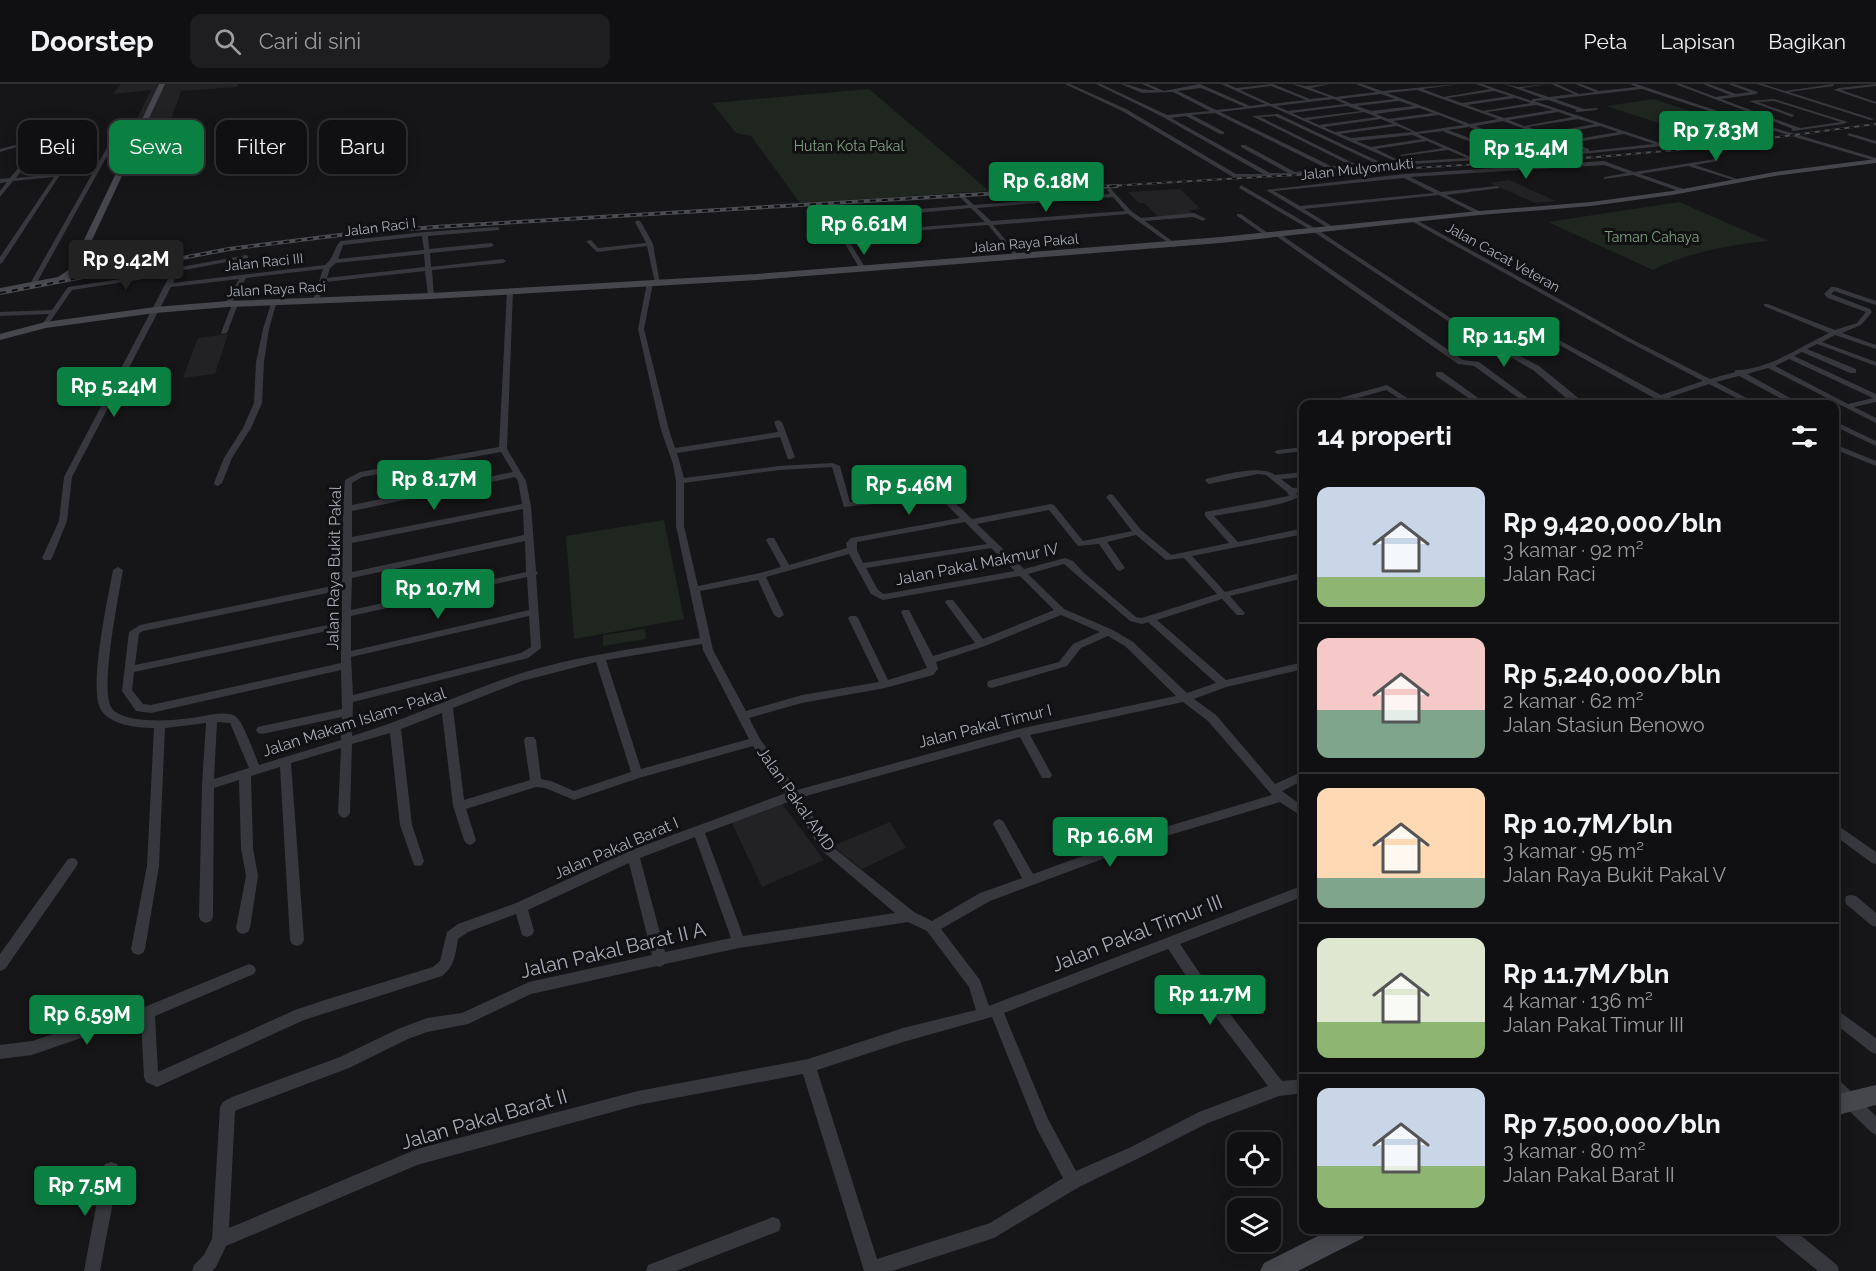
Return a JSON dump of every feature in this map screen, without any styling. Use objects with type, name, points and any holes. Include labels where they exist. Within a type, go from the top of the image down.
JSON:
[{"type":"main road","points":[[0,291],[65,277],[74,270],[162,84]]},
{"type":"main road","name":"Jalan Raya Pakal","points":[[510,291],[863,269],[1318,233],[1333,229],[1418,224],[1479,213],[1612,201],[1766,176],[1781,177],[1876,162]]},
{"type":"main road","name":"Jalan Raya Raci","points":[[0,337],[45,325],[155,310],[274,301],[510,291]]},
{"type":"main road","points":[[1843,1104],[1876,1095]]},
{"type":"main road","points":[[1272,1271],[1347,1234]]},
{"type":"street","points":[[1067,84],[1124,110],[1235,176],[1308,173],[1355,166],[1569,154],[1648,140]]},
{"type":"street","points":[[1099,85],[1112,84]]},
{"type":"street","points":[[1123,84],[1142,92],[1174,91],[1203,86]]},
{"type":"street","points":[[1144,84],[1160,91]]},
{"type":"street","points":[[1150,86],[1167,84]]},
{"type":"street","points":[[1197,84],[1266,115]]},
{"type":"street","points":[[1223,84],[1403,164]]},
{"type":"street","points":[[1236,89],[1270,84],[1307,99]]},
{"type":"street","points":[[1294,84],[1396,124],[1474,160]]},
{"type":"street","points":[[1305,88],[1328,84]]},
{"type":"street","points":[[1358,84],[1381,90],[1437,84]]},
{"type":"street","points":[[1365,84],[1549,155]]},
{"type":"street","points":[[1404,84],[1590,151],[1661,145],[1479,84]]},
{"type":"street","points":[[1164,116],[1381,90],[1457,84]]},
{"type":"street","points":[[1506,84],[1583,110]]},
{"type":"street","points":[[1516,87],[1547,84]]},
{"type":"street","points":[[1553,84],[1580,95]]},
{"type":"street","points":[[1577,84],[1601,93]]},
{"type":"street","points":[[1604,84],[1622,90]]},
{"type":"street","points":[[1632,84],[1876,162]]},
{"type":"street","points":[[1637,84],[1645,88]]},
{"type":"street","points":[[1677,84],[1799,129]]},
{"type":"street","points":[[1705,84],[1737,96]]},
{"type":"street","points":[[1713,98],[1757,93],[1730,84]]},
{"type":"street","points":[[1759,84],[1874,118]]},
{"type":"street","points":[[1782,92],[1834,86],[1829,84]]},
{"type":"street","points":[[1855,84],[1870,86]]},
{"type":"street","points":[[1099,85],[1164,116],[1269,175]]},
{"type":"street","points":[[1532,86],[1561,97]]},
{"type":"street","points":[[1870,86],[1836,90],[1876,104]]},
{"type":"street","points":[[1530,101],[1645,88]]},
{"type":"street","points":[[1395,90],[1413,96]]},
{"type":"street","points":[[1443,98],[1496,90]]},
{"type":"street","points":[[1174,91],[1330,168]]},
{"type":"street","points":[[1274,92],[1286,91]]},
{"type":"street","points":[[1207,94],[1217,93]]},
{"type":"street","points":[[1251,95],[1263,94]]},
{"type":"street","points":[[1188,97],[1197,95]]},
{"type":"street","points":[[1838,98],[1853,96]]},
{"type":"street","points":[[1462,105],[1516,97]]},
{"type":"street","points":[[1222,100],[1233,99]]},
{"type":"street","points":[[1288,112],[1401,99]]},
{"type":"street","points":[[1792,116],[1751,101],[1773,99],[1846,122]]},
{"type":"street","points":[[1203,104],[1212,102]]},
{"type":"street","points":[[1482,112],[1538,103]]},
{"type":"street","points":[[1866,106],[1876,104]]},
{"type":"street","points":[[1303,119],[1420,106]]},
{"type":"street","points":[[1236,107],[1355,166]]},
{"type":"street","points":[[1568,113],[1596,109]]},
{"type":"street","points":[[1164,116],[1215,110]]},
{"type":"street","points":[[1350,140],[1434,131],[1559,111]]},
{"type":"street","points":[[1783,117],[1816,113]]},
{"type":"street","points":[[1186,114],[1222,133]]},
{"type":"street","points":[[1318,126],[1441,114]]},
{"type":"street","points":[[1320,135],[1396,124],[1441,114]]},
{"type":"street","points":[[1254,116],[1276,115],[1383,165]]},
{"type":"street","points":[[1523,126],[1580,117]]},
{"type":"street","points":[[1471,118],[1503,130]]},
{"type":"street","points":[[1781,131],[1874,118]]},
{"type":"street","points":[[1544,134],[1602,125]]},
{"type":"street","points":[[1443,129],[1516,157]]},
{"type":"street","points":[[1434,131],[1501,158]]},
{"type":"street","points":[[1567,142],[1624,132]]},
{"type":"street","points":[[1849,135],[1876,143]]},
{"type":"street","points":[[1275,141],[1299,138]]},
{"type":"street","points":[[1368,149],[1427,140]]},
{"type":"street","points":[[1294,174],[1243,146],[1253,145],[1308,173]]},
{"type":"street","points":[[0,151],[4,147],[15,146]]},
{"type":"street","points":[[1547,146],[1569,154]]},
{"type":"street","points":[[1387,157],[1447,149]]},
{"type":"street","points":[[33,284],[109,150]]},
{"type":"street","points":[[1426,151],[1449,161]]},
{"type":"street","points":[[1402,155],[1420,163]]},
{"type":"street","points":[[1606,178],[1716,160]]},
{"type":"street","name":"Jalan Mulyomukti","points":[[1333,229],[1268,189],[1404,176],[1604,163],[1684,191]]},
{"type":"street","points":[[1688,165],[1738,181]]},
{"type":"street","name":"Jalan Mulyomukti","points":[[1300,208],[1497,188],[1467,172]]},
{"type":"street","points":[[0,195],[18,173]]},
{"type":"street","points":[[0,181],[59,175]]},
{"type":"street","points":[[0,262],[59,175]]},
{"type":"street","points":[[1404,176],[1479,213]]},
{"type":"street","points":[[1241,187],[1329,240],[1458,326],[1536,368],[1575,400]]},
{"type":"street","points":[[896,213],[1112,192],[1129,212],[1174,245]]},
{"type":"street","points":[[961,195],[989,223],[1017,257]]},
{"type":"street","points":[[826,207],[863,269]]},
{"type":"street","points":[[843,236],[1129,212]]},
{"type":"street","points":[[1140,220],[1194,215],[1203,219]]},
{"type":"street","points":[[1239,215],[1273,235],[1461,362],[1476,363],[1526,400]]},
{"type":"street","points":[[638,222],[650,244],[654,283]]},
{"type":"street","points":[[858,224],[862,234]]},
{"type":"street","name":"Jalan Cacat Veteran","points":[[1418,224],[1629,340],[1746,400]]},
{"type":"street","points":[[424,234],[496,229]]},
{"type":"street","name":"Jalan Raci I","points":[[327,267],[334,261],[341,243],[424,234],[431,296]]},
{"type":"street","points":[[589,241],[597,250],[650,244]]},
{"type":"street","name":"Jalan Raci I","points":[[334,261],[491,244]]},
{"type":"street","points":[[47,558],[63,521],[68,477],[176,272],[180,268],[246,257]]},
{"type":"street","points":[[323,280],[503,261]]},
{"type":"street","points":[[316,300],[327,267]]},
{"type":"street","name":"Jalan Raci III","points":[[168,285],[327,267]]},
{"type":"street","points":[[45,325],[68,289],[176,272]]},
{"type":"street","points":[[224,333],[243,277]]},
{"type":"street","name":"Jalan Pakal AMD","points":[[654,283],[641,329],[665,430],[680,481],[680,526],[708,650],[741,716],[794,795],[825,847],[909,916],[932,927],[975,984],[1042,1125],[1073,1181]]},
{"type":"street","points":[[1656,400],[1738,372],[1769,366],[1791,357],[1834,333],[1859,324],[1872,309],[1827,294],[1835,288],[1876,303]]},
{"type":"street","points":[[262,730],[524,656],[536,648],[527,506],[522,481],[503,449],[510,291]]},
{"type":"street","points":[[218,483],[228,458],[247,428],[258,403],[260,362],[274,301]]},
{"type":"street","points":[[1766,305],[1834,333],[1876,347]]},
{"type":"street","points":[[0,314],[55,312]]},
{"type":"street","points":[[1531,327],[1667,400]]},
{"type":"street","points":[[1817,342],[1876,364]]},
{"type":"street","points":[[1803,350],[1853,371]]},
{"type":"street","points":[[1791,357],[1876,398]]},
{"type":"street","points":[[1769,366],[1835,400]]},
{"type":"street","points":[[1738,372],[1790,400]]},
{"type":"street","points":[[1439,374],[1477,400]]},
{"type":"street","points":[[1343,400],[1389,387],[1407,400]]},
{"type":"street","points":[[1847,406],[1876,398]]},
{"type":"street","points":[[1839,402],[1876,421]]},
{"type":"street","points":[[778,422],[791,457]]},
{"type":"street","points":[[1839,425],[1874,442]]},
{"type":"street","points":[[672,451],[783,434]]},
{"type":"street","points":[[1847,452],[1874,442]]},
{"type":"street","points":[[1839,448],[1876,464]]},
{"type":"street","name":"Jalan Raya Bukit Pakal","points":[[344,813],[348,706],[346,581],[348,482],[354,477],[503,449]]},
{"type":"street","points":[[1278,452],[1299,450]]},
{"type":"street","points":[[680,481],[779,468],[832,465],[836,466],[847,505],[942,495],[973,520],[995,545],[1026,572],[1061,611],[1109,632],[1129,644],[1185,698],[1212,718],[1277,793],[1299,809]]},
{"type":"street","points":[[1209,481],[1258,472],[1268,473],[1291,491],[1293,497],[1285,500],[1208,514],[1235,544]]},
{"type":"street","points":[[347,509],[517,474]]},
{"type":"street","points":[[1276,477],[1299,475]]},
{"type":"street","points":[[1291,491],[1299,490]]},
{"type":"street","points":[[1110,497],[1138,532],[1167,557],[1299,532]]},
{"type":"street","points":[[347,542],[527,506]]},
{"type":"street","points":[[995,545],[862,566],[852,550],[851,543],[854,540],[1051,507],[1081,544],[1101,542],[1138,532]]},
{"type":"street","points":[[530,537],[140,628],[134,632],[127,691],[140,708],[151,709],[535,612]]},
{"type":"street","points":[[771,540],[786,568]]},
{"type":"street","points":[[1101,542],[1120,568]]},
{"type":"street","points":[[696,589],[760,576],[852,550]]},
{"type":"street","points":[[1186,555],[1240,613]]},
{"type":"street","name":"Jalan Pakal Makmur IV","points":[[862,566],[874,592],[883,597],[1026,572],[1068,561],[1133,619],[1142,621],[1149,618]]},
{"type":"street","name":"Jalan Makam Islam- Pakal","points":[[118,570],[106,639],[103,697],[105,707],[115,716],[137,723],[229,718],[234,721],[250,772],[395,727],[519,678],[600,658],[706,640]]},
{"type":"street","points":[[129,670],[533,573]]},
{"type":"street","points":[[760,576],[779,615]]},
{"type":"street","points":[[1149,618],[1299,576]]},
{"type":"street","points":[[950,602],[981,644]]},
{"type":"street","points":[[930,660],[981,644],[1061,611]]},
{"type":"street","points":[[741,716],[808,698],[885,684],[929,672],[933,669],[930,660],[906,612]]},
{"type":"street","points":[[853,618],[885,684]]},
{"type":"street","points":[[1149,618],[1224,684]]},
{"type":"street","points":[[992,684],[1063,664],[1077,646],[1109,632]]},
{"type":"street","points":[[600,658],[637,774]]},
{"type":"street","name":"Jalan Pakal Timur I","points":[[794,795],[1023,732],[1185,698],[1224,684],[1299,666]]},
{"type":"street","points":[[447,707],[459,806],[470,840]]},
{"type":"street","points":[[206,918],[208,785],[212,718]]},
{"type":"street","points":[[138,949],[153,866],[160,723]]},
{"type":"street","points":[[395,727],[406,825],[418,861]]},
{"type":"street","points":[[1023,732],[1046,775]]},
{"type":"street","points":[[530,740],[536,783]]},
{"type":"street","points":[[459,806],[536,783],[547,784],[574,796],[637,774],[756,741]]},
{"type":"street","points":[[285,760],[297,940]]},
{"type":"street","points":[[208,785],[250,772],[247,848],[252,876],[243,928]]},
{"type":"street","points":[[932,927],[985,897],[1153,835],[1277,793],[1299,778]]},
{"type":"street","name":"Jalan Pakal Barat I","points":[[148,1012],[150,1072],[153,1080],[157,1080],[309,1012],[437,972],[446,964],[452,936],[463,928],[521,907],[633,855],[794,795]]},
{"type":"street","points":[[999,824],[1030,881]]},
{"type":"street","points":[[699,832],[739,942]]},
{"type":"street","points":[[1839,832],[1876,859]]},
{"type":"street","points":[[633,855],[660,960]]},
{"type":"street","points":[[0,964],[72,863]]},
{"type":"street","name":"Jalan Pakal Timur III","points":[[990,1012],[1299,892]]},
{"type":"street","points":[[1851,900],[1876,921]]},
{"type":"street","points":[[521,907],[527,931]]},
{"type":"street","name":"Jalan Pakal Barat II A","points":[[220,1240],[228,1107],[232,1104],[344,1063],[403,1034],[427,1025],[463,1019],[529,988],[739,942],[909,916]]},
{"type":"street","points":[[1170,941],[1204,991],[1279,1089]]},
{"type":"street","points":[[0,1052],[32,1048],[120,1018],[148,1012],[249,970]]},
{"type":"street","points":[[990,1012],[903,1035],[808,1066],[873,1270],[994,1230],[1073,1181],[1134,1154],[1204,1117],[1279,1089],[1299,1087]]},
{"type":"street","points":[[1839,1018],[1876,1047]]},
{"type":"street","name":"Jalan Pakal Barat II","points":[[220,1240],[417,1157],[638,1098],[808,1066]]},
{"type":"street","points":[[1843,1104],[1876,1127]]},
{"type":"street","points":[[92,1271],[111,1170]]},
{"type":"street","points":[[654,1271],[773,1225]]},
{"type":"street","points":[[1785,1234],[1824,1269]]},
{"type":"street","points":[[200,1271],[210,1262],[220,1240]]},
{"type":"shaded area","points":[[121,84],[238,84],[237,87],[181,91],[171,119],[162,120],[136,120],[151,90],[113,94]]},
{"type":"shaded area","points":[[1509,180],[1556,201],[1535,203],[1490,183]]},
{"type":"shaded area","points":[[1180,189],[1201,209],[1190,210],[1193,215],[1160,218],[1128,192]]},
{"type":"shaded area","points":[[228,334],[215,374],[183,378],[198,338]]},
{"type":"shaded area","points":[[780,801],[824,860],[762,887],[731,821]]},
{"type":"shaded area","points":[[890,822],[906,848],[862,869],[833,846]]},
{"type":"green space","name":"Hutan Kota Pakal","points":[[869,89],[989,191],[800,203],[751,136],[736,133],[712,103]]},
{"type":"green space","points":[[1654,99],[1767,136],[1717,142],[1606,106]]},
{"type":"green space","name":"Taman Cahaya","points":[[1679,202],[1769,241],[1709,250],[1681,258],[1653,270],[1548,222]]},
{"type":"green space","points":[[664,520],[684,619],[574,639],[566,536]]},
{"type":"green space","points":[[645,629],[646,639],[603,646],[603,635]]},
{"type":"railway","points":[[1092,187],[1597,157],[1688,149],[1876,124]]},
{"type":"railway","points":[[0,293],[229,249],[340,235],[435,227],[1117,186]]}]
